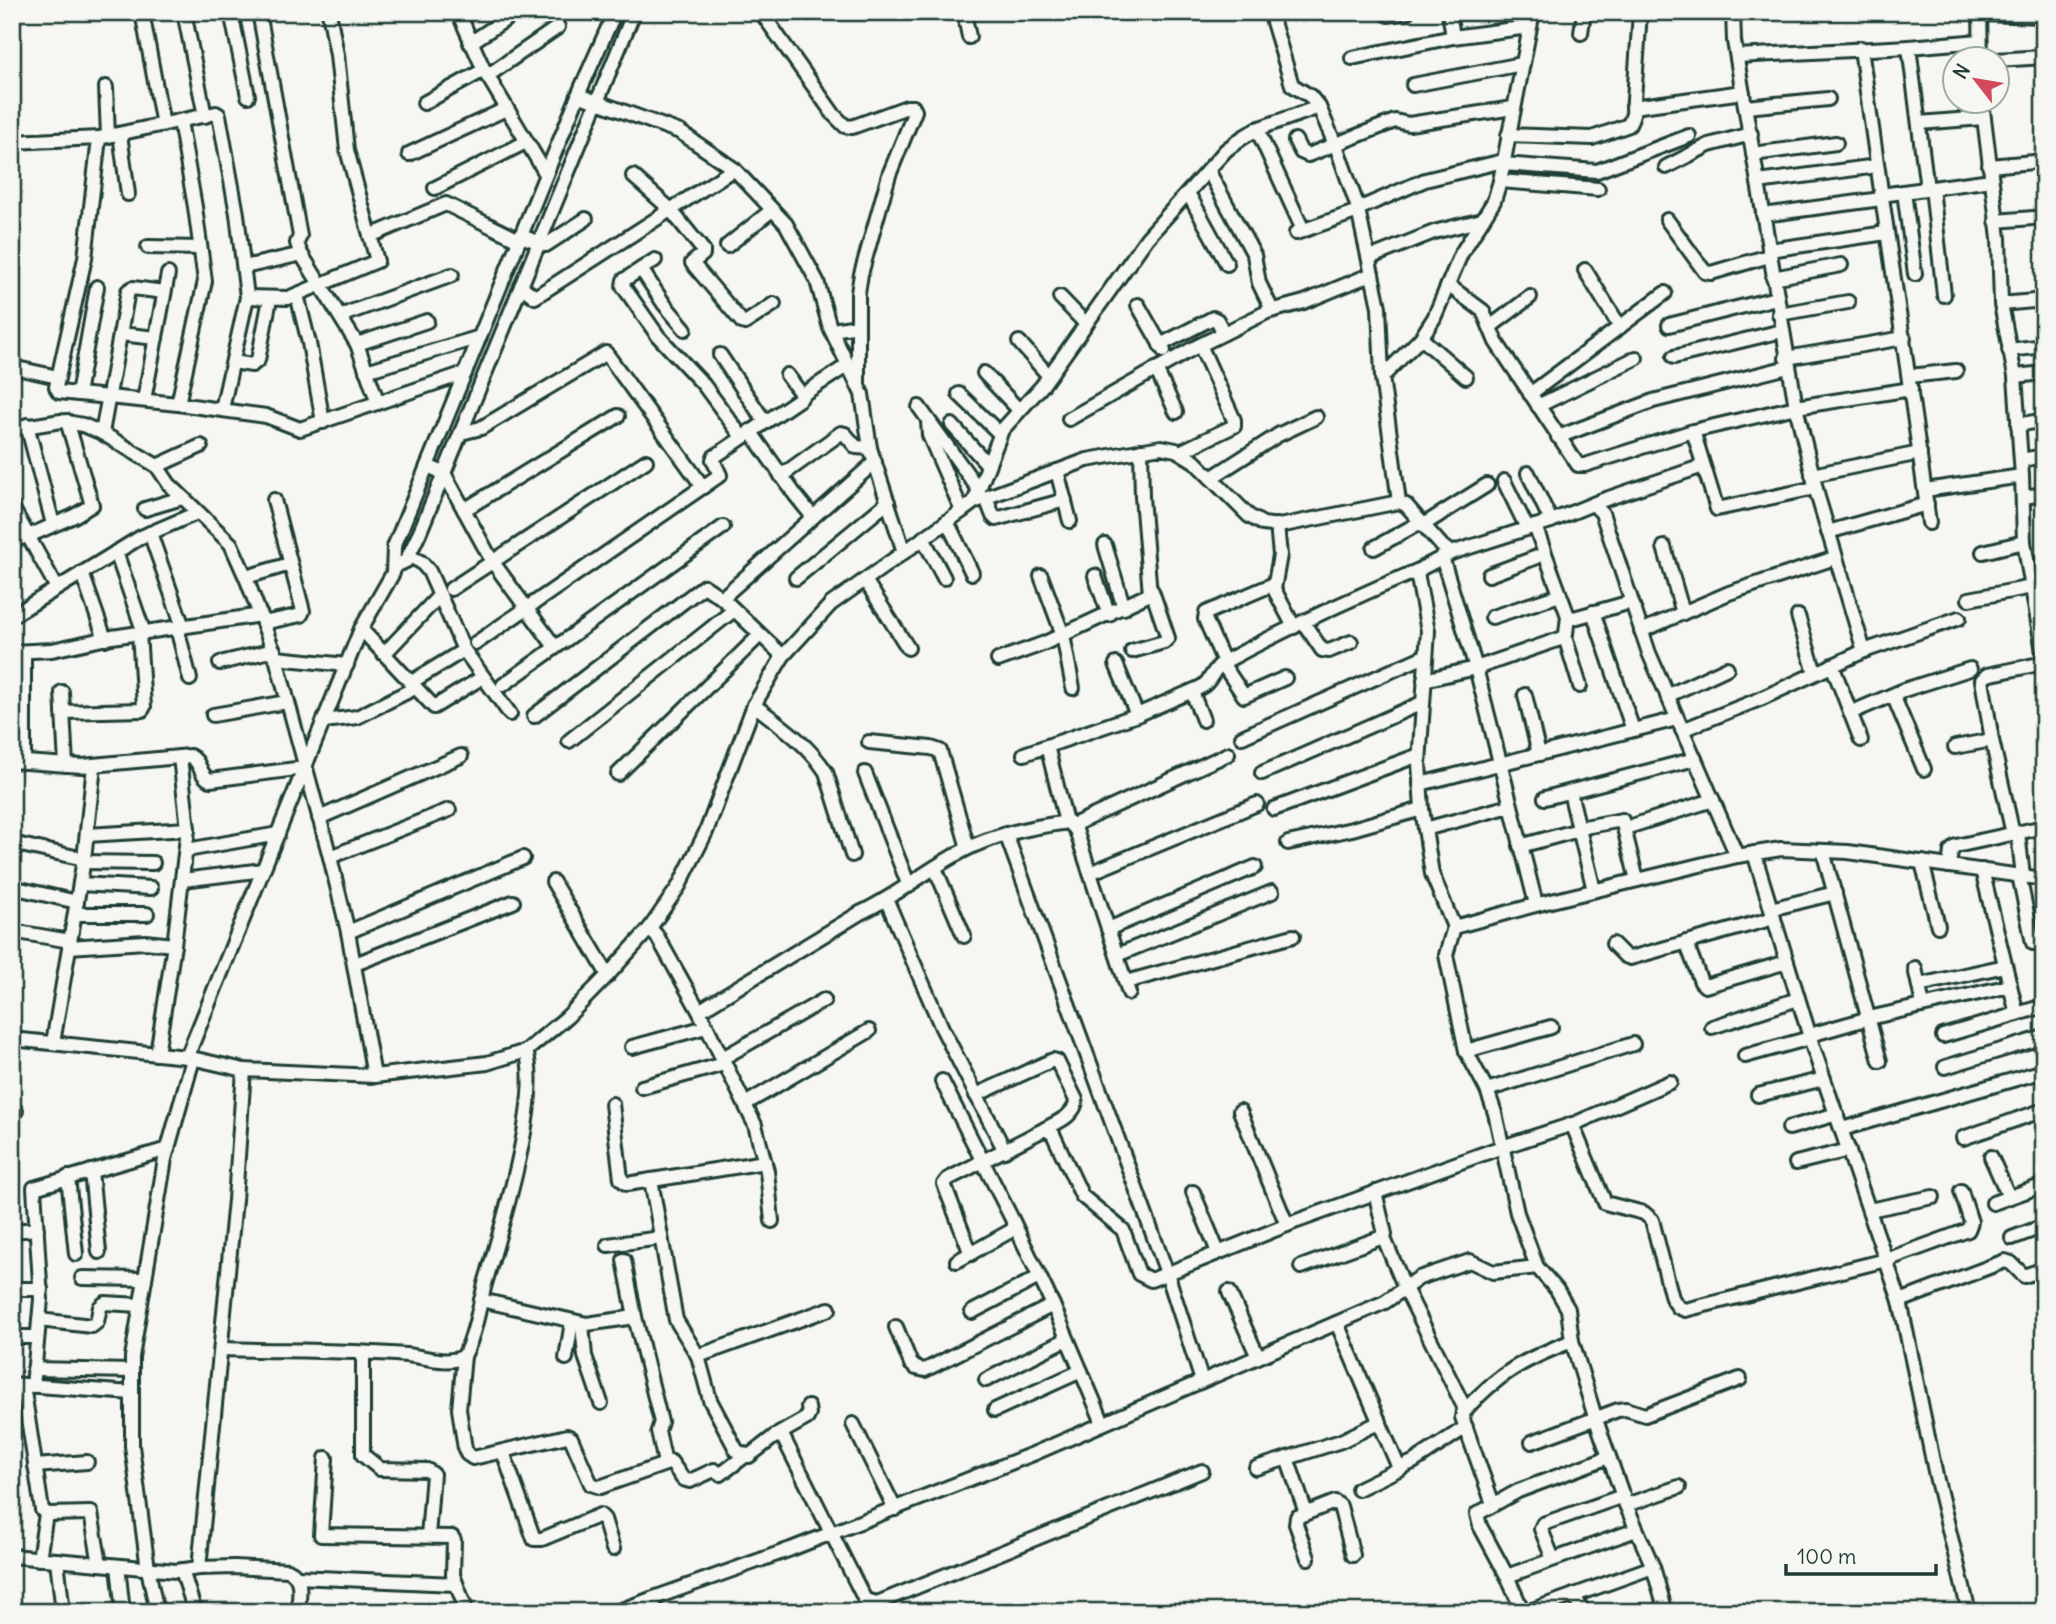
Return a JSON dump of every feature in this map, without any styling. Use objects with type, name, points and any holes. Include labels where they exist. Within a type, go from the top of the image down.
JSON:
[{"type":"street","points":[[142,12],[163,125]]},
{"type":"street","points":[[184,12],[205,116]]},
{"type":"street","points":[[231,12],[248,96]]},
{"type":"street","points":[[260,12],[300,236],[297,242],[300,252],[306,266],[322,286],[358,344],[378,403]]},
{"type":"street","points":[[247,297],[282,299],[297,295],[377,261],[347,150],[337,55],[329,12]]},
{"type":"street","points":[[458,12],[485,73],[546,174]]},
{"type":"street","points":[[470,43],[517,12]]},
{"type":"street","points":[[157,1612],[148,1569],[132,1447],[133,1344],[168,1149],[190,1058],[361,628],[390,581],[395,566],[392,556],[394,547],[578,95],[615,12]]},
{"type":"street","points":[[395,566],[404,563],[417,539],[634,12]]},
{"type":"street","points":[[964,12],[969,37]]},
{"type":"street","points":[[1270,12],[1292,85],[1310,96],[1319,107],[1358,210],[1379,307],[1382,377],[1399,502]]},
{"type":"street","points":[[1388,15],[1407,12]]},
{"type":"street","points":[[1449,12],[1453,37]]},
{"type":"street","points":[[1382,377],[1421,338],[1434,318],[1461,254],[1494,201],[1533,12]]},
{"type":"street","points":[[1581,33],[1584,12]]},
{"type":"street","points":[[1508,135],[1599,138],[1629,125],[1633,107],[1640,12]]},
{"type":"street","points":[[1733,12],[1737,56],[1796,407],[1815,488],[1864,651]]},
{"type":"street","points":[[763,13],[834,115],[845,125],[852,127],[914,107],[915,111],[890,175],[858,293],[858,387]]},
{"type":"street","points":[[1980,46],[1980,13],[2044,16]]},
{"type":"street","points":[[424,103],[485,73],[558,27]]},
{"type":"street","points":[[1352,58],[1453,37],[1529,27]]},
{"type":"street","points":[[1737,56],[1980,41]]},
{"type":"street","points":[[1909,47],[1944,295]]},
{"type":"street","points":[[1861,48],[1885,233],[1904,338],[1929,523]]},
{"type":"street","points":[[2010,59],[2044,57]]},
{"type":"street","points":[[1413,85],[1522,64]]},
{"type":"street","points":[[106,87],[109,136],[56,387],[59,392],[78,394],[108,403],[144,400],[275,418],[298,429],[465,373]]},
{"type":"street","points":[[1633,107],[1743,92]]},
{"type":"street","points":[[578,95],[680,132],[734,169],[786,224],[817,281],[832,330],[862,394],[870,448],[904,552]]},
{"type":"street","points":[[1746,107],[1828,99]]},
{"type":"street","points":[[980,497],[999,434],[1049,376],[1142,246],[1188,193],[1226,150],[1257,128],[1319,107]]},
{"type":"street","points":[[1295,140],[1304,154],[1335,145],[1395,121],[1409,124],[1513,108]]},
{"type":"street","points":[[409,154],[506,109]]},
{"type":"street","points":[[12,142],[109,136],[219,115],[237,214],[247,297],[222,410]]},
{"type":"street","points":[[1919,123],[1983,118],[1996,221],[2001,304],[2015,376],[2024,496],[2024,542],[2044,657]]},
{"type":"street","points":[[178,404],[205,281],[180,121]]},
{"type":"street","points":[[1257,128],[1299,232],[1358,210],[1425,180],[1503,162],[1597,171],[1689,136]]},
{"type":"street","points":[[1666,167],[1709,145],[1751,134]]},
{"type":"street","points":[[109,136],[128,194]]},
{"type":"street","points":[[435,188],[526,142]]},
{"type":"street","points":[[1754,154],[1836,143]]},
{"type":"street","points":[[1989,166],[2044,161]]},
{"type":"street","points":[[1758,182],[1877,166]]},
{"type":"street","points":[[521,286],[535,297],[734,169]]},
{"type":"street","points":[[1208,170],[1254,255],[1259,283],[1272,310]]},
{"type":"street","points":[[633,176],[670,209],[704,250],[704,254],[692,263],[742,322],[745,323],[774,304]]},
{"type":"street","points":[[1763,215],[1991,180]]},
{"type":"street","points":[[1500,181],[1598,189]]},
{"type":"street","points":[[1904,192],[1916,274]]},
{"type":"street","points":[[1188,193],[1227,264]]},
{"type":"street","points":[[370,236],[446,204],[520,238],[548,245],[586,219]]},
{"type":"street","points":[[727,246],[772,210]]},
{"type":"street","points":[[1996,221],[2044,217]]},
{"type":"street","points":[[1369,258],[1434,232],[1482,220]]},
{"type":"street","points":[[1667,220],[1703,270],[1708,273],[1769,253],[1885,233]]},
{"type":"street","points":[[148,247],[200,248]]},
{"type":"street","points":[[244,267],[298,255],[300,252]]},
{"type":"street","points":[[655,260],[624,280],[623,286],[658,336],[693,372],[813,517]]},
{"type":"street","points":[[1773,278],[1841,265]]},
{"type":"street","points":[[641,269],[664,304],[685,329]]},
{"type":"street","points":[[1585,270],[1620,327]]},
{"type":"street","points":[[144,400],[168,274]]},
{"type":"street","points":[[1069,419],[1170,361],[1272,310],[1304,302],[1372,274]]},
{"type":"street","points":[[340,316],[452,275]]},
{"type":"street","points":[[1448,285],[1480,308],[1496,342],[1558,437],[1581,466],[1693,431],[1956,371]]},
{"type":"street","points":[[78,394],[96,287]]},
{"type":"street","points":[[102,433],[130,289],[164,292]]},
{"type":"street","points":[[1530,394],[1665,293]]},
{"type":"street","points":[[297,295],[309,343],[323,422]]},
{"type":"street","points":[[1060,297],[1086,324]]},
{"type":"street","points":[[1490,327],[1530,297]]},
{"type":"street","points":[[1669,325],[1776,298]]},
{"type":"street","points":[[233,362],[252,365],[258,360],[270,299]]},
{"type":"street","points":[[2001,304],[2044,300]]},
{"type":"street","points":[[1779,314],[1847,302]]},
{"type":"street","points":[[1138,305],[1170,361]]},
{"type":"street","points":[[1160,345],[1213,318],[1224,333]]},
{"type":"street","points":[[358,344],[427,321]]},
{"type":"street","points":[[832,330],[858,326]]},
{"type":"street","points":[[1674,357],[1782,331]]},
{"type":"street","points":[[120,334],[156,338]]},
{"type":"street","points":[[366,371],[480,337]]},
{"type":"street","points":[[1421,338],[1466,377]]},
{"type":"street","points":[[1558,437],[1653,401],[1787,362],[1904,338]]},
{"type":"street","points":[[1019,342],[1049,376]]},
{"type":"street","points":[[1180,452],[1234,426],[1234,420],[1200,345]]},
{"type":"street","points":[[2009,350],[2044,346]]},
{"type":"street","points":[[461,433],[481,428],[606,353],[702,487]]},
{"type":"street","points":[[720,355],[765,422]]},
{"type":"street","points":[[1538,406],[1636,358]]},
{"type":"street","points":[[476,643],[721,474],[713,458],[848,365]]},
{"type":"street","points":[[12,367],[58,377]]},
{"type":"street","points":[[1156,369],[1177,412]]},
{"type":"street","points":[[984,373],[1019,410]]},
{"type":"street","points":[[2015,376],[2044,373]]},
{"type":"street","points":[[787,374],[802,395]]},
{"type":"street","points":[[958,394],[999,434]]},
{"type":"street","points":[[919,407],[996,519],[1065,500]]},
{"type":"street","points":[[464,510],[618,416]]},
{"type":"street","points":[[1211,478],[1272,438],[1316,417]]},
{"type":"street","points":[[2018,425],[2044,420]]},
{"type":"street","points":[[12,541],[74,516],[92,505],[67,421]]},
{"type":"street","points":[[12,429],[67,421],[102,433],[157,466],[166,481],[230,544],[246,577],[275,654],[330,857],[355,964],[374,1076]]},
{"type":"street","points":[[929,421],[929,435],[962,511]]},
{"type":"street","points":[[27,425],[53,524]]},
{"type":"street","points":[[952,425],[988,465]]},
{"type":"street","points":[[1693,431],[1714,505],[1720,510],[1815,488]]},
{"type":"street","points":[[781,476],[841,433],[856,447],[870,448]]},
{"type":"street","points":[[157,466],[201,446]]},
{"type":"street","points":[[12,1039],[190,1058],[244,1070],[374,1076],[487,1063],[526,1051],[567,1017],[608,975],[650,928],[679,886],[714,813],[754,705],[783,656],[831,604],[980,497],[1087,460],[1161,447],[1180,452],[1194,461],[1249,516],[1262,524],[1277,525],[1399,502],[1406,505],[1446,550],[1536,904]]},
{"type":"street","points":[[1132,651],[1164,642],[1168,638],[1152,591],[1142,491],[1141,450]]},
{"type":"street","points":[[1812,474],[1920,453]]},
{"type":"street","points":[[2021,460],[2044,456]]},
{"type":"street","points":[[384,654],[446,592],[646,461]]},
{"type":"street","points":[[722,598],[875,461]]},
{"type":"street","points":[[428,466],[444,473],[492,561],[555,648]]},
{"type":"street","points":[[1024,754],[1137,715],[1192,692],[1208,683],[1214,670],[1223,662],[1338,604],[1419,570],[1447,555],[1703,466]]},
{"type":"street","points":[[1057,471],[1070,521]]},
{"type":"street","points":[[1528,473],[1551,521]]},
{"type":"street","points":[[1925,490],[2022,476]]},
{"type":"street","points":[[1504,481],[1545,554],[1568,615],[1565,636],[1580,686]]},
{"type":"street","points":[[1374,548],[1422,524],[1487,485]]},
{"type":"street","points":[[2024,496],[2044,494]]},
{"type":"street","points":[[145,509],[182,498]]},
{"type":"street","points":[[274,500],[303,613],[141,633],[52,650],[18,652],[18,761],[94,766],[194,757],[204,776],[210,780],[305,768]]},
{"type":"street","points":[[1600,501],[1597,508],[1602,513],[1641,631],[1738,856]]},
{"type":"street","points":[[796,578],[888,502]]},
{"type":"street","points":[[1828,531],[1927,504]]},
{"type":"street","points":[[12,507],[57,589]]},
{"type":"street","points":[[12,616],[150,533],[197,513]]},
{"type":"street","points":[[947,521],[972,573]]},
{"type":"street","points":[[1277,525],[1279,559],[1274,584],[1276,593],[1322,650],[1329,651],[1351,642]]},
{"type":"street","points":[[503,685],[723,527]]},
{"type":"street","points":[[150,533],[180,628],[190,679]]},
{"type":"street","points":[[923,538],[944,578]]},
{"type":"street","points":[[1983,552],[2024,542]]},
{"type":"street","points":[[1105,545],[1124,608]]},
{"type":"street","points":[[1664,547],[1683,613]]},
{"type":"street","points":[[63,712],[142,710],[144,707],[141,633],[116,552]]},
{"type":"street","points":[[1489,575],[1545,554]]},
{"type":"street","points":[[410,555],[425,566],[446,592],[464,650],[510,714]]},
{"type":"street","points":[[1641,631],[1738,589],[1835,558]]},
{"type":"street","points":[[246,577],[290,564]]},
{"type":"street","points":[[1419,570],[1426,643],[1419,755],[1422,809],[1432,874],[1454,928],[1446,955],[1466,1051],[1487,1090],[1495,1113],[1517,1213],[1537,1267],[1557,1290],[1568,1309],[1572,1341],[1595,1417],[1636,1530],[1653,1567],[1666,1612]]},
{"type":"street","points":[[82,573],[105,639]]},
{"type":"street","points":[[1041,576],[1063,635],[1073,688]]},
{"type":"street","points":[[1095,576],[1109,615]]},
{"type":"street","points":[[865,580],[908,648]]},
{"type":"street","points":[[1274,584],[1206,613],[1205,619],[1223,662],[1244,696],[1285,677]]},
{"type":"street","points":[[534,716],[702,587],[707,586],[722,598],[783,656]]},
{"type":"street","points":[[1969,599],[2032,587]]},
{"type":"street","points":[[998,660],[1109,615],[1148,597],[1152,591]]},
{"type":"street","points":[[1492,617],[1560,595]]},
{"type":"street","points":[[1568,615],[1574,618],[1631,602]]},
{"type":"street","points":[[569,741],[734,610]]},
{"type":"street","points":[[1593,612],[1633,730]]},
{"type":"street","points":[[1798,616],[1815,673]]},
{"type":"street","points":[[1420,784],[1633,730],[1680,724],[1760,699],[1864,651],[1959,618]]},
{"type":"street","points":[[361,628],[431,705],[438,706],[482,677]]},
{"type":"street","points":[[618,774],[760,635]]},
{"type":"street","points":[[1424,680],[1476,668],[1565,636]]},
{"type":"street","points":[[1242,737],[1426,643]]},
{"type":"street","points":[[324,721],[357,717],[413,685],[464,650]]},
{"type":"street","points":[[220,663],[275,654],[346,665]]},
{"type":"street","points":[[2033,943],[2015,833],[1992,740],[1982,684],[1984,677],[2044,663]]},
{"type":"street","points":[[1116,664],[1137,715]]},
{"type":"street","points":[[1832,665],[1861,740]]},
{"type":"street","points":[[1667,696],[1727,668]]},
{"type":"street","points":[[1850,713],[1970,668]]},
{"type":"street","points":[[62,692],[66,765]]},
{"type":"street","points":[[1192,692],[1203,720]]},
{"type":"street","points":[[1525,695],[1539,754]]},
{"type":"street","points":[[1893,695],[1924,769]]},
{"type":"street","points":[[213,715],[288,702]]},
{"type":"street","points":[[1262,773],[1422,703]]},
{"type":"street","points":[[754,705],[816,757],[825,772],[852,855]]},
{"type":"street","points":[[1955,747],[1992,740]]},
{"type":"street","points":[[869,742],[940,751],[968,848]]},
{"type":"street","points":[[1047,746],[1070,824],[1090,873],[1128,988],[1293,936]]},
{"type":"street","points":[[699,1011],[860,913],[887,901],[968,848],[1006,834],[1070,824],[1228,754]]},
{"type":"street","points":[[1274,809],[1419,755]]},
{"type":"street","points":[[319,818],[461,756]]},
{"type":"street","points":[[157,1054],[187,849],[188,829],[180,757]]},
{"type":"street","points":[[1545,799],[1695,759]]},
{"type":"street","points":[[53,1043],[84,861],[94,766]]},
{"type":"street","points":[[865,773],[909,886]]},
{"type":"street","points":[[1570,792],[1594,890]]},
{"type":"street","points":[[1625,828],[1713,800]]},
{"type":"street","points":[[1090,873],[1258,804]]},
{"type":"street","points":[[1425,829],[1510,806]]},
{"type":"street","points":[[1288,843],[1352,829],[1422,809]]},
{"type":"street","points":[[330,857],[449,810]]},
{"type":"street","points":[[1520,846],[1619,819],[1625,828],[1637,880]]},
{"type":"street","points":[[1949,866],[1951,852],[1956,846],[2044,827]]},
{"type":"street","points":[[87,835],[188,829]]},
{"type":"street","points":[[187,849],[278,834]]},
{"type":"street","points":[[1006,834],[1167,1273],[1202,1381]]},
{"type":"street","points":[[12,843],[84,861],[153,863]]},
{"type":"street","points":[[1454,928],[1536,904],[1738,856],[1781,849],[1848,852],[2044,879]]},
{"type":"street","points":[[1824,851],[1880,1061]]},
{"type":"street","points":[[1754,853],[1810,1037],[1900,1301],[1936,1476],[1969,1612]]},
{"type":"street","points":[[348,932],[523,859]]},
{"type":"street","points":[[1922,862],[1938,926]]},
{"type":"street","points":[[1108,929],[1255,867]]},
{"type":"street","points":[[935,868],[964,936]]},
{"type":"street","points":[[183,880],[263,870]]},
{"type":"street","points":[[1982,870],[2017,1014]]},
{"type":"street","points":[[552,882],[608,975]]},
{"type":"street","points":[[80,884],[151,888]]},
{"type":"street","points":[[12,887],[76,908],[146,914]]},
{"type":"street","points":[[1117,955],[1272,892]]},
{"type":"street","points":[[1613,944],[1630,958],[1835,893]]},
{"type":"street","points":[[887,901],[918,977],[1005,1151]]},
{"type":"street","points":[[355,964],[513,902]]},
{"type":"street","points":[[650,928],[699,1011],[755,1125],[765,1163],[772,1221]]},
{"type":"street","points":[[12,931],[70,944],[145,942],[174,945]]},
{"type":"street","points":[[1686,942],[1705,986],[1787,962]]},
{"type":"street","points":[[1919,985],[2005,966]]},
{"type":"street","points":[[1915,968],[1923,1006]]},
{"type":"street","points":[[1745,1056],[1869,1018],[2010,986]]},
{"type":"street","points":[[1712,1027],[1798,999]]},
{"type":"street","points":[[642,1087],[722,1062],[824,1000]]},
{"type":"street","points":[[1943,1035],[2044,1006]]},
{"type":"street","points":[[632,1047],[706,1027]]},
{"type":"street","points":[[1466,1051],[1551,1027]]},
{"type":"street","points":[[746,1104],[869,1031]]},
{"type":"street","points":[[1945,1067],[2044,1037]]},
{"type":"street","points":[[1487,1090],[1633,1044]]},
{"type":"street","points":[[526,1051],[530,1081],[519,1152],[464,1356],[460,1409],[467,1454],[473,1458],[567,1436],[571,1438],[591,1484],[596,1487],[673,1462],[683,1479],[690,1482],[714,1470],[721,1474],[744,1456],[749,1456],[777,1435],[807,1418],[808,1407]]},
{"type":"street","points":[[971,1254],[944,1184],[948,1179],[1045,1129],[1071,1113],[1076,1106],[1076,1100],[1057,1061],[1054,1060],[976,1095]]},
{"type":"street","points":[[199,1568],[235,1200],[244,1070]]},
{"type":"street","points":[[1842,1129],[2044,1071]]},
{"type":"street","points":[[1758,1095],[1824,1079]]},
{"type":"street","points":[[942,1081],[1053,1305],[1103,1423]]},
{"type":"street","points":[[1045,1129],[1053,1134],[1084,1199],[1123,1230],[1139,1274],[1151,1280],[1374,1192],[1572,1124],[1670,1082]]},
{"type":"street","points":[[612,1104],[621,1179],[626,1184],[765,1163]]},
{"type":"street","points":[[1963,1138],[2044,1110]]},
{"type":"street","points":[[1240,1111],[1287,1225]]},
{"type":"street","points":[[1789,1128],[1837,1114]]},
{"type":"street","points":[[1572,1124],[1605,1203],[1644,1213],[1652,1220],[1672,1298],[1678,1307],[1685,1310],[1886,1260],[1970,1228],[1971,1222],[1961,1191]]},
{"type":"street","points":[[100,1564],[91,1513],[46,1514],[42,1510],[23,1385],[34,1368],[41,1289],[34,1188],[168,1149]]},
{"type":"street","points":[[1796,1163],[1849,1150]]},
{"type":"street","points":[[1991,1157],[2009,1198]]},
{"type":"street","points":[[91,1171],[99,1252]]},
{"type":"street","points":[[68,1177],[76,1254]]},
{"type":"street","points":[[651,1180],[676,1320],[698,1356],[714,1408],[737,1451],[744,1456]]},
{"type":"street","points":[[1993,1203],[2044,1185]]},
{"type":"street","points":[[1193,1192],[1218,1252]]},
{"type":"street","points":[[1301,1267],[1383,1236],[1386,1231],[1374,1192]]},
{"type":"street","points":[[1869,1210],[1933,1197]]},
{"type":"street","points":[[2012,1238],[2044,1226]]},
{"type":"street","points":[[957,1261],[1016,1228]]},
{"type":"street","points":[[12,1231],[37,1229]]},
{"type":"street","points":[[1383,1236],[1405,1288],[1465,1409]]},
{"type":"street","points":[[608,1245],[661,1238]]},
{"type":"street","points":[[624,1260],[661,1422],[658,1431],[665,1463]]},
{"type":"street","points":[[615,1612],[832,1534],[1103,1423],[1385,1302],[1425,1276],[1470,1261],[1493,1272],[1537,1267]]},
{"type":"street","points":[[1900,1301],[2005,1261],[2011,1263],[2024,1276],[2044,1269]]},
{"type":"street","points":[[972,1312],[1039,1277]]},
{"type":"street","points":[[82,1278],[145,1279]]},
{"type":"street","points":[[12,1289],[41,1289]]},
{"type":"street","points":[[1229,1292],[1258,1357]]},
{"type":"street","points":[[481,1300],[577,1323],[597,1324],[635,1317]]},
{"type":"street","points":[[39,1320],[92,1326],[97,1322],[100,1307],[105,1303],[140,1305]]},
{"type":"street","points":[[896,1327],[911,1364],[925,1370],[1053,1305]]},
{"type":"street","points":[[698,1356],[829,1309]]},
{"type":"street","points":[[566,1359],[577,1323]]},
{"type":"street","points":[[577,1323],[601,1403]]},
{"type":"street","points":[[1337,1323],[1397,1466],[1401,1468]]},
{"type":"street","points":[[12,1337],[37,1337]]},
{"type":"street","points":[[986,1380],[1067,1339]]},
{"type":"street","points":[[1493,1504],[1462,1415],[1465,1409],[1508,1370],[1530,1357],[1572,1341]]},
{"type":"street","points":[[221,1349],[405,1355],[450,1360],[464,1356]]},
{"type":"street","points":[[363,1354],[363,1455],[380,1469],[427,1470],[433,1474],[428,1536]]},
{"type":"street","points":[[34,1368],[132,1371]]},
{"type":"street","points":[[995,1410],[1081,1371]]},
{"type":"street","points":[[1532,1442],[1623,1409],[1645,1415],[1740,1379]]},
{"type":"street","points":[[23,1385],[132,1394]]},
{"type":"street","points":[[1256,1468],[1341,1441],[1380,1422]]},
{"type":"street","points":[[853,1424],[895,1509]]},
{"type":"street","points":[[1359,1489],[1401,1468],[1466,1427]]},
{"type":"street","points":[[777,1435],[785,1441],[865,1600],[877,1603],[1202,1471]]},
{"type":"street","points":[[503,1452],[534,1539],[542,1539],[600,1515],[604,1519],[614,1549]]},
{"type":"street","points":[[1609,1457],[1518,1491],[1493,1504],[1476,1517],[1525,1612],[1653,1567]]},
{"type":"street","points":[[326,1458],[321,1535],[428,1536],[454,1539],[453,1575],[467,1612]]},
{"type":"street","points":[[1287,1458],[1306,1513]]},
{"type":"street","points":[[35,1466],[87,1462]]},
{"type":"street","points":[[1553,1559],[1541,1529],[1543,1524],[1679,1487]]},
{"type":"street","points":[[1308,1558],[1296,1520],[1306,1513],[1337,1503],[1353,1555]]},
{"type":"street","points":[[39,1559],[46,1514]]},
{"type":"street","points":[[1507,1576],[1636,1530]]},
{"type":"street","points":[[12,1556],[148,1569],[235,1567],[288,1570],[299,1581],[298,1612]]},
{"type":"street","points":[[57,1560],[63,1612]]},
{"type":"street","points":[[118,1566],[123,1612]]},
{"type":"street","points":[[182,1570],[195,1612]]},
{"type":"street","points":[[297,1577],[455,1584]]},
{"type":"street","points":[[1574,1595],[1583,1612]]},
{"type":"street","points":[[651,1599],[657,1612]]}]
